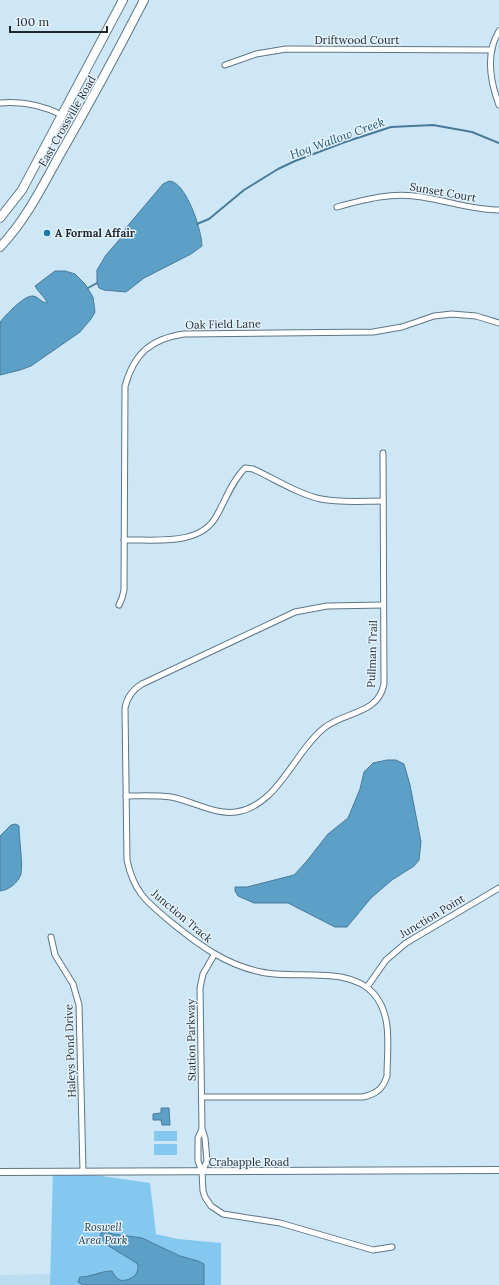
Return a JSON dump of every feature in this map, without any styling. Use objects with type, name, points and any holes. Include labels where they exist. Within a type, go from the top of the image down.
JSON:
[{"type":"main road","name":"East Crossville Road","points":[[0,218],[22,190],[123,0]]},
{"type":"main road","name":"East Crossville Road","points":[[0,246],[27,213],[98,90],[144,0]]},
{"type":"street","points":[[499,31],[492,50],[490,70],[493,89],[499,105]]},
{"type":"street","name":"Driftwood Court","points":[[225,64],[256,54],[286,49],[492,50]]},
{"type":"street","points":[[0,103],[10,102],[43,106],[62,115]]},
{"type":"street","name":"Sunset Court","points":[[337,207],[371,198],[398,195],[422,197],[473,208],[499,210]]},
{"type":"street","name":"Oak Field Lane","points":[[119,605],[124,590],[125,386],[129,372],[136,359],[146,348],[157,341],[170,336],[184,334],[373,332],[402,327],[434,316],[452,314],[476,316],[499,323]]},
{"type":"street","name":"Pullman Trail","points":[[126,796],[171,797],[215,810],[227,812],[245,810],[262,801],[271,793],[297,759],[324,728],[335,720],[369,707],[380,697],[384,684],[383,453]]},
{"type":"street","points":[[124,540],[180,539],[190,537],[201,532],[216,518],[236,479],[245,468],[253,469],[302,492],[321,499],[340,501],[383,501]]},
{"type":"street","name":"Junction Track","points":[[202,1097],[363,1097],[372,1095],[380,1090],[385,1083],[387,1076],[387,1022],[384,1011],[374,994],[367,987],[354,980],[342,976],[286,976],[238,966],[214,955],[194,942],[150,905],[142,896],[135,886],[130,874],[127,860],[125,708],[129,696],[137,687],[295,612],[327,606],[384,605]]},
{"type":"street","name":"Junction Point","points":[[367,987],[386,960],[406,943],[499,888]]},
{"type":"street","name":"Haleys Pond Drive","points":[[51,937],[55,955],[73,984],[79,1004],[83,1171]]},
{"type":"street","name":"Station Parkway","points":[[202,1172],[207,1161],[205,1138],[202,1129],[200,988],[203,974],[214,955]]},
{"type":"street","name":"Station Parkway","points":[[202,1129],[198,1138],[198,1161],[202,1172]]},
{"type":"street","name":"Crabapple Road","points":[[0,1172],[499,1170]]},
{"type":"street","points":[[202,1172],[201,1184],[205,1197],[211,1206],[223,1214],[280,1223],[373,1250],[392,1247]]},
{"type":"shaded area","points":[[169,181],[175,183],[187,198],[196,219],[202,246],[191,254],[144,278],[126,292],[104,290],[99,288],[97,283],[97,270],[106,255],[120,239],[125,229],[163,184]]},
{"type":"shaded area","points":[[55,271],[65,271],[75,274],[85,284],[93,297],[95,312],[80,332],[31,366],[0,375],[0,322],[15,306],[29,297],[33,296],[47,303],[35,286]]},
{"type":"shaded area","points":[[396,760],[404,764],[410,785],[421,842],[419,860],[414,866],[392,880],[371,898],[347,927],[335,927],[288,903],[254,903],[238,896],[235,891],[235,887],[247,887],[294,875],[328,834],[348,818],[360,789],[364,772],[373,763]]},
{"type":"shaded area","points":[[16,824],[19,826],[22,864],[21,874],[13,886],[0,891],[0,836],[11,825]]},
{"type":"shaded area","points":[[161,1108],[169,1108],[170,1125],[162,1125],[161,1120],[153,1120],[153,1114],[161,1113]]},
{"type":"shaded area","points":[[106,1232],[142,1238],[180,1256],[204,1264],[204,1285],[83,1285],[78,1282],[80,1277],[112,1271],[120,1280],[126,1280],[131,1278],[137,1272],[138,1265],[135,1262],[99,1240],[101,1233]]},
{"type":"shaded area","points":[[51,1274],[50,1285],[0,1285],[0,1275]]},
{"type":"green space","points":[[154,1131],[177,1131],[177,1141],[154,1141]]},
{"type":"green space","points":[[154,1144],[177,1144],[177,1155],[154,1155]]},
{"type":"green space","name":"Roswell Area Park","points":[[53,1169],[150,1183],[156,1234],[178,1239],[221,1243],[221,1285],[50,1285]]},
{"type":"waterway","name":"Hog Wallow Creek","points":[[197,224],[209,219],[244,190],[278,169],[345,142],[391,127],[433,125],[472,132],[499,143]]},
{"type":"waterway","name":"Hog Wallow Creek","points":[[88,288],[97,283]]},
{"type":"place","name":"A Formal Affair","points":[[47,233]]}]
